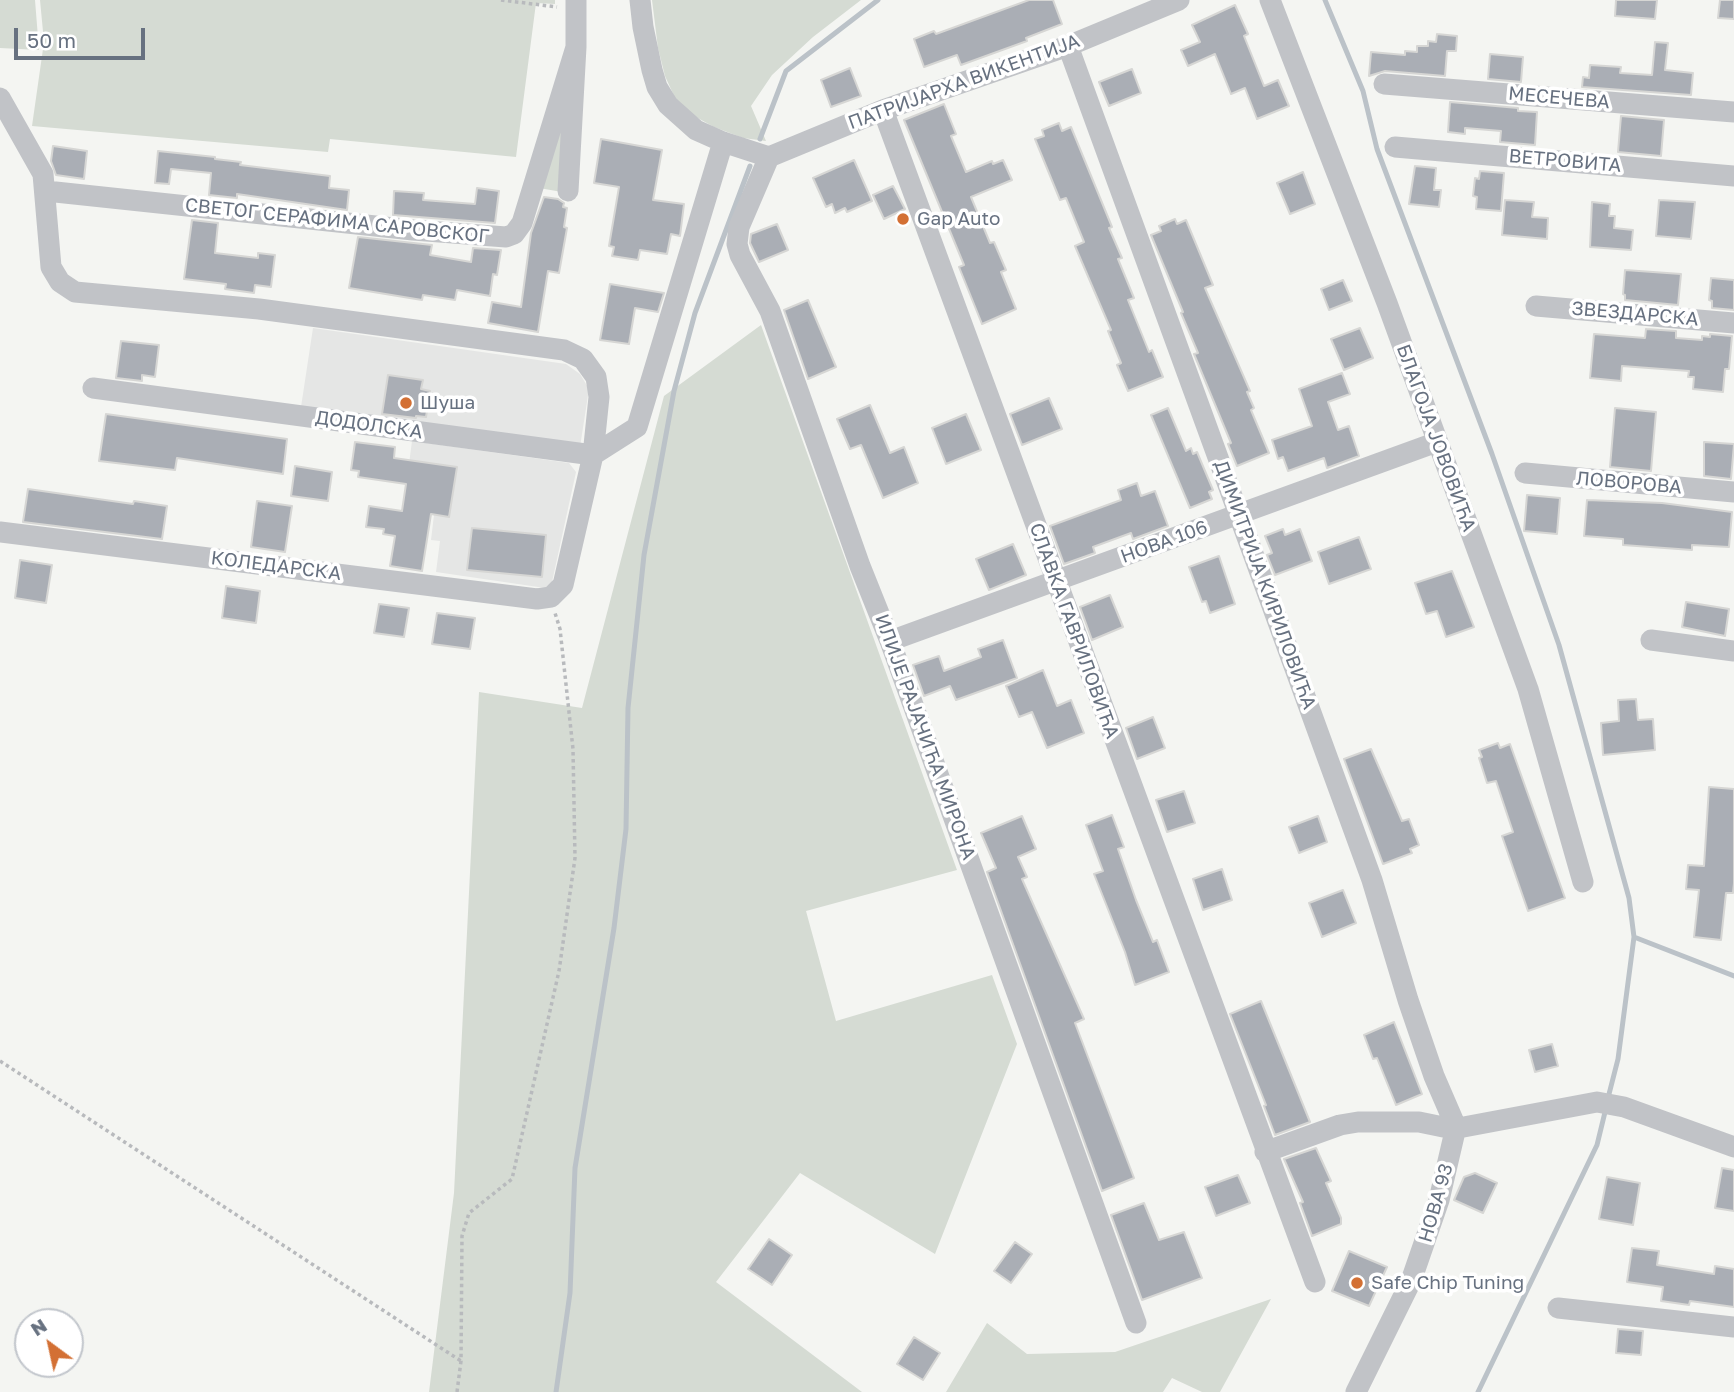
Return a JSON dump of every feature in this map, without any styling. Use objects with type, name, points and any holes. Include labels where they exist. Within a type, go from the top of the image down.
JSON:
[{"type":"street","points":[[640,0],[643,27],[657,87],[668,105],[696,130],[759,154]]},
{"type":"street","name":"ПАТРИЈАРХА ВИКЕНТИЈА","points":[[759,154],[1068,46],[1179,0]]},
{"type":"street","name":"БЛАГОЈА ЈОВОВИЋА","points":[[1270,0],[1388,303],[1528,689],[1583,882]]},
{"type":"street","points":[[568,191],[576,5]]},
{"type":"street","name":"ДИМИТРИЈА КИРИЛОВИЋА","points":[[1068,46],[1372,880],[1408,1000],[1434,1076],[1456,1127]]},
{"type":"street","name":"СВЕТОГ СЕРАФИМА САРОВСКОГ","points":[[46,191],[413,230],[506,237],[513,234],[522,223],[576,47]]},
{"type":"street","name":"МЕСЕЧЕВА","points":[[1384,83],[1734,112]]},
{"type":"street","points":[[0,98],[43,174],[51,267],[60,282],[75,292],[259,309],[565,351],[583,359],[596,377],[599,397],[593,455],[563,585],[551,597]]},
{"type":"street","name":"СЛАВКА ГАВРИЛОВИЋА","points":[[883,110],[1315,1282]]},
{"type":"street","points":[[593,455],[636,427],[723,142]]},
{"type":"street","name":"ВЕТРОВИТА","points":[[1395,147],[1734,176]]},
{"type":"street","name":"ИЛИЈЕ РАЈАЧИЋА МИРОНА","points":[[759,154],[739,227],[737,243],[740,255],[770,311],[1136,1323]]},
{"type":"street","name":"ЗВЕЗДАРСКА","points":[[1536,306],[1734,323]]},
{"type":"street","name":"ДОДОЛСКА","points":[[93,388],[593,455]]},
{"type":"street","points":[[597,419],[608,427],[620,430],[636,427]]},
{"type":"street","name":"НОВА 106","points":[[890,641],[1437,442]]},
{"type":"street","name":"ЛОВОРОВА","points":[[1525,473],[1734,492]]},
{"type":"street","name":"КОЛЕДАРСКА","points":[[0,532],[523,597],[551,597]]},
{"type":"street","points":[[1651,640],[1734,651]]},
{"type":"street","points":[[1265,1152],[1340,1125],[1358,1122],[1419,1122],[1452,1129],[1597,1102],[1624,1107],[1734,1147]]},
{"type":"street","name":"НОВА 93","points":[[1356,1392],[1411,1281],[1439,1200],[1456,1127]]},
{"type":"street","points":[[1558,1308],[1734,1327]]},
{"type":"path","points":[[501,0],[576,5]]},
{"type":"path","points":[[457,1392],[461,1361],[462,1236],[468,1213],[512,1179],[559,971],[575,858],[573,749],[560,629],[551,597]]},
{"type":"path","points":[[0,1061],[461,1361]]},
{"type":"shaded area","points":[[0,0],[35,0],[39,50],[0,48]]},
{"type":"shaded area","points":[[40,0],[555,0],[555,4],[536,3],[516,157],[330,139],[328,152],[32,126],[44,42]]},
{"type":"shaded area","points":[[652,0],[861,0],[813,37],[772,75],[751,106],[766,141],[743,138],[714,127],[696,117],[675,98],[665,76],[658,48]]},
{"type":"shaded area","points":[[570,84],[562,192],[539,188]]},
{"type":"shaded area","points":[[761,325],[957,870],[806,911],[836,1021],[992,975],[1017,1044],[935,1254],[800,1173],[716,1282],[862,1392],[429,1392],[454,1193],[479,692],[582,708],[664,396]]},
{"type":"shaded area","name":"Шуша","points":[[313,328],[566,364],[580,374],[589,389],[580,447],[301,407]]},
{"type":"shaded area","points":[[412,441],[569,463],[576,472],[552,582],[545,588],[436,572],[440,541],[431,540],[434,515],[403,510]]},
{"type":"shaded area","points":[[1271,1299],[1220,1392],[1202,1392],[1172,1378],[1163,1392],[946,1392],[987,1323],[1027,1354],[1115,1352]]},
{"type":"building","points":[[1029,0],[1053,0],[1062,24],[1026,38],[1027,41],[961,65],[957,55],[924,67],[914,39],[934,31],[936,34]]},
{"type":"building","points":[[1616,0],[1657,0],[1655,19],[1615,16]]},
{"type":"building","points":[[1720,0],[1734,0],[1734,19],[1718,18]]},
{"type":"building","points":[[1235,5],[1248,34],[1244,36],[1264,86],[1278,80],[1289,106],[1257,119],[1245,88],[1231,94],[1215,54],[1188,66],[1181,50],[1200,42],[1192,25]]},
{"type":"building","points":[[1437,34],[1457,36],[1456,51],[1447,51],[1445,76],[1385,71],[1369,76],[1371,52],[1405,55],[1405,51],[1417,52],[1417,46],[1428,46],[1428,41],[1436,42]]},
{"type":"building","points":[[1655,42],[1668,43],[1665,70],[1693,73],[1691,95],[1582,87],[1583,77],[1589,78],[1590,65],[1621,67],[1620,73],[1652,75]]},
{"type":"building","points":[[1490,54],[1523,57],[1521,82],[1488,79]]},
{"type":"building","points":[[850,68],[861,96],[831,107],[821,80]]},
{"type":"building","points":[[1132,69],[1141,93],[1109,106],[1099,82]]},
{"type":"building","points":[[1450,102],[1537,112],[1535,145],[1500,142],[1501,131],[1465,128],[1465,134],[1448,132]]},
{"type":"building","points":[[944,104],[956,134],[951,136],[966,172],[992,161],[993,164],[1003,160],[1012,180],[971,197],[990,243],[994,242],[1006,270],[1001,272],[1016,309],[982,324],[959,267],[964,265],[904,120]]},
{"type":"building","points":[[1621,116],[1664,120],[1661,156],[1618,152]]},
{"type":"building","points":[[1059,123],[1062,131],[1071,127],[1112,227],[1109,228],[1122,258],[1118,259],[1134,298],[1128,300],[1149,352],[1152,350],[1163,377],[1128,391],[1117,365],[1121,363],[1108,331],[1111,330],[1075,246],[1084,242],[1066,198],[1060,200],[1035,139],[1044,136],[1042,130]]},
{"type":"building","points":[[601,139],[662,150],[653,200],[684,204],[680,236],[671,234],[667,254],[640,250],[638,260],[612,256],[614,247],[609,246],[619,187],[594,183]]},
{"type":"building","points":[[53,146],[87,151],[84,179],[56,175],[51,161]]},
{"type":"building","points":[[158,151],[215,157],[241,162],[240,165],[330,176],[329,188],[349,190],[347,210],[237,194],[237,198],[209,195],[211,173],[171,169],[169,184],[155,183]]},
{"type":"building","points":[[854,160],[872,201],[847,212],[845,208],[835,213],[832,204],[826,207],[813,178]]},
{"type":"building","points":[[1415,166],[1436,168],[1434,190],[1441,190],[1439,207],[1409,204]]},
{"type":"building","points":[[1480,171],[1504,173],[1501,211],[1476,209],[1477,197],[1473,196],[1475,178],[1479,179]]},
{"type":"building","points":[[1303,172],[1315,204],[1290,214],[1277,183]]},
{"type":"building","points":[[893,186],[905,209],[884,219],[873,195]]},
{"type":"building","points":[[477,188],[499,191],[495,223],[393,215],[394,191],[424,193],[423,200],[475,204]]},
{"type":"building","points":[[544,197],[558,199],[564,203],[563,207],[567,208],[564,227],[567,228],[559,273],[548,271],[538,332],[488,323],[492,302],[521,307],[531,233]]},
{"type":"building","points":[[1505,200],[1534,202],[1532,217],[1548,218],[1547,239],[1502,235]]},
{"type":"building","points":[[1659,200],[1695,202],[1691,239],[1656,236]]},
{"type":"building","points":[[1592,202],[1610,204],[1609,216],[1615,216],[1614,228],[1633,230],[1631,250],[1590,247]]},
{"type":"building","points":[[1175,219],[1177,224],[1186,220],[1213,285],[1205,288],[1250,391],[1247,392],[1254,408],[1251,410],[1269,453],[1237,466],[1228,444],[1231,443],[1194,354],[1198,353],[1181,313],[1183,312],[1151,235],[1161,231],[1159,226]]},
{"type":"building","points":[[192,220],[218,223],[215,253],[258,258],[258,253],[275,255],[271,287],[255,285],[254,293],[225,289],[226,284],[184,279]]},
{"type":"building","points":[[777,224],[788,250],[759,262],[750,243],[751,234]]},
{"type":"building","points":[[358,237],[432,245],[430,255],[471,262],[473,248],[501,250],[497,275],[493,274],[490,296],[457,290],[455,300],[423,295],[422,300],[349,288]]},
{"type":"building","points":[[1625,270],[1681,274],[1678,305],[1625,300]]},
{"type":"building","points":[[1711,278],[1734,280],[1734,310],[1712,308],[1712,301],[1709,300]]},
{"type":"building","points":[[1343,280],[1352,301],[1329,310],[1321,289]]},
{"type":"building","points":[[610,284],[664,293],[658,312],[635,308],[629,344],[600,340]]},
{"type":"building","points":[[808,300],[836,367],[808,379],[784,310]]},
{"type":"building","points":[[1360,328],[1373,358],[1344,370],[1331,339]]},
{"type":"building","points":[[1646,329],[1676,331],[1676,338],[1702,340],[1702,336],[1710,337],[1710,334],[1732,336],[1729,369],[1725,369],[1723,392],[1693,389],[1694,377],[1688,377],[1689,371],[1622,366],[1621,381],[1590,378],[1594,334],[1645,338]]},
{"type":"building","points":[[121,341],[159,345],[155,377],[142,375],[142,381],[116,378]]},
{"type":"building","points":[[1342,373],[1350,394],[1328,402],[1338,430],[1349,426],[1359,456],[1327,468],[1324,458],[1288,471],[1283,457],[1278,459],[1272,440],[1312,426],[1299,389]]},
{"type":"building","name":"Шуша","points":[[388,375],[423,380],[421,389],[430,391],[426,417],[382,414]]},
{"type":"building","points":[[1049,398],[1062,429],[1022,445],[1010,414]]},
{"type":"building","points":[[870,405],[890,453],[904,447],[918,483],[883,498],[861,445],[850,449],[837,419]]},
{"type":"building","points":[[1168,408],[1186,451],[1191,448],[1193,454],[1197,452],[1213,490],[1209,492],[1212,499],[1190,508],[1151,415]]},
{"type":"building","points":[[1615,408],[1656,412],[1651,471],[1610,467]]},
{"type":"building","points":[[106,414],[287,439],[283,474],[177,458],[175,470],[99,461]]},
{"type":"building","points":[[966,414],[981,450],[946,464],[932,428]]},
{"type":"building","points":[[355,442],[395,447],[394,458],[457,467],[449,517],[431,514],[422,571],[390,566],[395,536],[383,534],[384,529],[366,527],[369,506],[402,511],[406,484],[358,477],[359,471],[351,470]]},
{"type":"building","points":[[1704,442],[1734,444],[1731,479],[1704,476]]},
{"type":"building","points":[[295,466],[332,472],[328,501],[291,496]]},
{"type":"building","points":[[1137,483],[1141,496],[1155,491],[1168,526],[1133,539],[1131,533],[1093,547],[1095,553],[1064,564],[1050,526],[1121,500],[1118,490]]},
{"type":"building","points":[[28,489],[133,504],[134,501],[167,506],[162,539],[23,522]]},
{"type":"building","points":[[1527,495],[1560,498],[1557,534],[1524,531]]},
{"type":"building","points":[[1587,500],[1662,503],[1732,512],[1729,547],[1692,545],[1692,550],[1623,545],[1623,539],[1584,536]]},
{"type":"building","points":[[257,501],[292,506],[285,552],[251,547]]},
{"type":"building","points":[[472,528],[546,535],[542,577],[467,570]]},
{"type":"building","points":[[1283,529],[1285,535],[1300,529],[1312,561],[1275,575],[1267,555],[1272,553],[1265,536]]},
{"type":"building","points":[[1359,537],[1371,569],[1329,584],[1318,552]]},
{"type":"building","points":[[1013,544],[1026,575],[989,590],[976,559]]},
{"type":"building","points":[[1219,556],[1235,604],[1210,613],[1206,601],[1202,602],[1189,567]]},
{"type":"building","points":[[20,560],[52,565],[46,603],[15,598]]},
{"type":"building","points":[[1452,571],[1474,627],[1446,637],[1437,611],[1426,614],[1415,583]]},
{"type":"building","points":[[226,586],[260,591],[256,623],[222,618]]},
{"type":"building","points":[[1110,595],[1123,627],[1092,640],[1080,607]]},
{"type":"building","points":[[1686,602],[1729,609],[1725,636],[1682,627]]},
{"type":"building","points":[[379,604],[409,608],[404,637],[374,633]]},
{"type":"building","points":[[437,613],[475,618],[470,649],[432,644]]},
{"type":"building","points":[[1003,640],[1017,678],[956,700],[950,686],[924,696],[913,665],[939,656],[944,671],[981,657],[978,649]]},
{"type":"building","points":[[1043,670],[1057,706],[1071,700],[1084,733],[1047,748],[1032,712],[1019,717],[1006,686]]},
{"type":"building","points":[[1636,699],[1638,720],[1653,719],[1655,750],[1603,755],[1601,723],[1619,721],[1618,700]]},
{"type":"building","points":[[1153,717],[1165,748],[1137,759],[1126,728]]},
{"type":"building","points":[[1498,743],[1500,748],[1510,744],[1565,898],[1528,911],[1502,836],[1513,832],[1496,781],[1487,783],[1479,758],[1482,757],[1479,750]]},
{"type":"building","points":[[1371,749],[1402,821],[1409,819],[1419,845],[1410,849],[1412,853],[1383,864],[1344,759]]},
{"type":"building","points":[[1709,787],[1734,789],[1734,883],[1733,893],[1726,893],[1721,940],[1694,937],[1699,890],[1686,889],[1688,865],[1704,866]]},
{"type":"building","points":[[1184,791],[1195,823],[1167,832],[1156,800]]},
{"type":"building","points":[[1112,815],[1124,847],[1118,849],[1136,900],[1153,942],[1157,940],[1169,972],[1135,985],[1094,874],[1103,871],[1086,825]]},
{"type":"building","points":[[1022,816],[1036,849],[1018,857],[1027,877],[1022,879],[1084,1019],[1075,1023],[1134,1178],[1102,1191],[987,872],[996,868],[981,833]]},
{"type":"building","points":[[1318,816],[1327,842],[1299,853],[1289,827]]},
{"type":"building","points":[[1222,869],[1232,900],[1203,910],[1193,879]]},
{"type":"building","points":[[1343,890],[1356,923],[1322,937],[1309,903]]},
{"type":"building","points":[[1261,1001],[1310,1122],[1275,1135],[1230,1014]]},
{"type":"building","points":[[1394,1022],[1422,1094],[1396,1105],[1377,1058],[1373,1059],[1364,1035]]},
{"type":"building","points":[[1552,1044],[1558,1066],[1535,1072],[1529,1050]]},
{"type":"building","points":[[1316,1148],[1331,1181],[1326,1183],[1341,1224],[1312,1236],[1300,1203],[1303,1202],[1284,1159]]},
{"type":"building","points":[[1722,1168],[1734,1170],[1734,1211],[1715,1208]]},
{"type":"building","points":[[1475,1173],[1497,1183],[1483,1213],[1454,1200],[1464,1177]]},
{"type":"building","points":[[1238,1175],[1250,1203],[1216,1216],[1205,1187]]},
{"type":"building","points":[[1607,1177],[1640,1183],[1633,1225],[1599,1219]]},
{"type":"building","points":[[1144,1203],[1159,1240],[1184,1232],[1202,1278],[1142,1300],[1111,1215]]},
{"type":"building","points":[[769,1239],[792,1255],[772,1285],[748,1269]]},
{"type":"building","points":[[1015,1242],[1032,1254],[1011,1283],[994,1271]]},
{"type":"building","points":[[1632,1248],[1659,1251],[1657,1265],[1714,1274],[1715,1266],[1734,1269],[1734,1307],[1690,1301],[1689,1305],[1661,1301],[1663,1287],[1627,1282]]},
{"type":"building","name":"Safe Chip Tuning","points":[[1349,1251],[1387,1267],[1369,1306],[1332,1291]]},
{"type":"building","points":[[1618,1329],[1643,1331],[1641,1355],[1616,1353]]},
{"type":"building","points":[[914,1337],[940,1353],[923,1380],[897,1364]]},
{"type":"waterway","points":[[760,139],[786,71],[878,0]]},
{"type":"waterway","points":[[1325,0],[1363,91],[1377,149],[1492,454],[1559,645],[1629,898],[1634,937],[1618,1059],[1608,1098]]},
{"type":"waterway","points":[[556,1392],[570,1293],[575,1168],[614,928],[626,829],[628,708],[644,555],[674,391],[695,313],[750,166]]},
{"type":"waterway","points":[[1634,937],[1734,976]]},
{"type":"waterway","points":[[1478,1392],[1597,1145],[1606,1108]]},
{"type":"place","name":"Gap Auto","points":[[903,219]]},
{"type":"place","name":"Шуша","points":[[406,403]]},
{"type":"place","name":"Safe Chip Tuning","points":[[1357,1283]]}]
